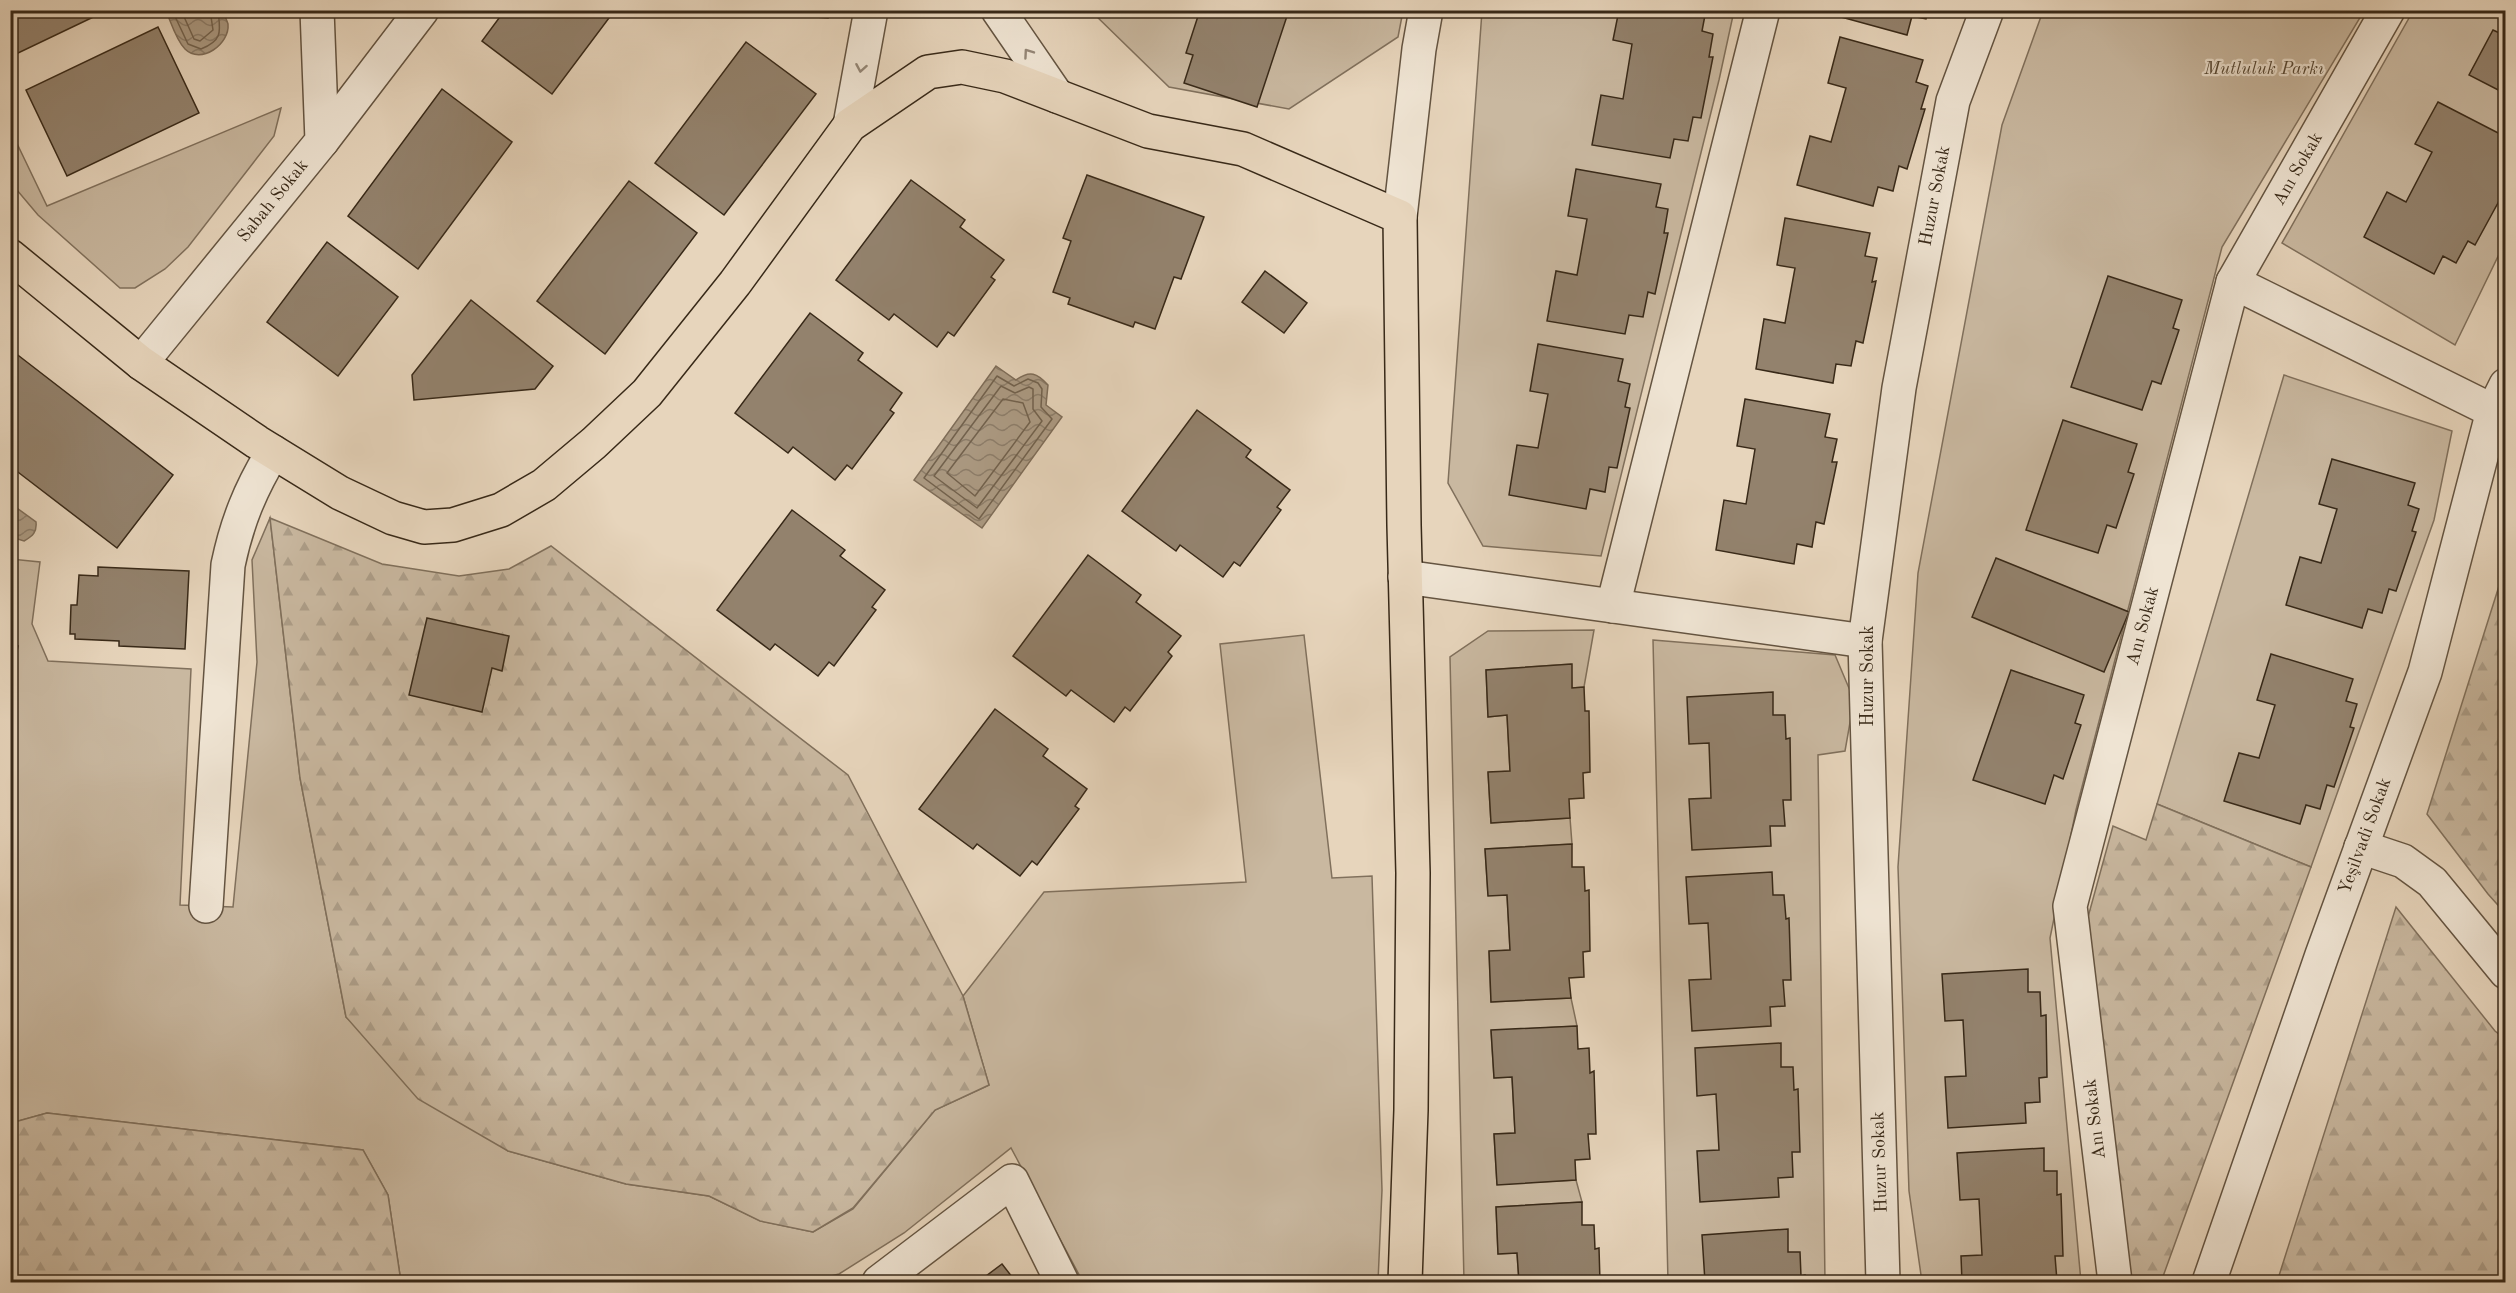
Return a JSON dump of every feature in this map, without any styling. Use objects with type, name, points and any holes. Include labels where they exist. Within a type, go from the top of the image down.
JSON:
[{"type":"main road","points":[[10,256],[141,363],[273,452],[340,493],[393,518],[424,527],[453,525],[501,510],[544,484],[594,443],[647,393],[735,283],[850,125],[928,72],[962,67],[1005,76],[1148,131],[1243,149],[1400,217],[1405,577],[1413,873],[1412,1110],[1405,1282]]},
{"type":"street","points":[[317,10],[322,141]]},
{"type":"street","name":"Sabah Sokak","points":[[141,363],[322,141],[422,10]]},
{"type":"street","points":[[850,125],[871,10]]},
{"type":"street","points":[[998,10],[1058,96]]},
{"type":"street","points":[[1400,217],[1419,49],[1426,10]]},
{"type":"street","points":[[1613,606],[1763,10]]},
{"type":"street","name":"Huzur Sokak","points":[[1883,1282],[1865,641],[1899,388],[1953,101],[1986,10]]},
{"type":"street","name":"Anı Sokak","points":[[2115,1282],[2070,906],[2233,282],[2388,10]]},
{"type":"street","points":[[2233,282],[2499,398]]},
{"type":"street","name":"Yeşilvadi Sokak","points":[[2209,1282],[2361,847],[2425,672],[2499,398]]},
{"type":"street","points":[[206,906],[228,565],[236,528],[252,487],[273,452]]},
{"type":"street","points":[[1405,577],[1865,641]]},
{"type":"street","points":[[2361,847],[2403,861],[2432,882],[2505,972]]},
{"type":"street","points":[[879,1282],[1012,1181],[1062,1282]]},
{"type":"green space","points":[[1091,11],[1403,11],[1398,37],[1289,109],[1169,87]]},
{"type":"green space","points":[[1482,11],[1734,11],[1601,556],[1483,546],[1448,483]]},
{"type":"green space","name":"Mutluluk Parkı","points":[[2043,11],[2364,11],[2222,247],[2076,810],[2050,938],[2081,1282],[1922,1282],[1909,1191],[1898,867],[1918,573],[2002,125]]},
{"type":"green space","points":[[2413,11],[2505,11],[2505,242],[2455,345],[2282,243]]},
{"type":"green space","points":[[281,108],[274,136],[188,247],[165,269],[135,288],[120,288],[38,215],[11,183],[11,131],[47,206]]},
{"type":"green space","points":[[2284,375],[2452,431],[2434,520],[2311,867],[2157,804]]},
{"type":"green space","points":[[270,518],[300,778],[346,1017],[508,1151],[626,1184],[709,1196],[761,1221],[813,1232],[853,1209],[935,1110],[989,1085],[963,996],[1044,892],[1246,882],[1220,644],[1304,635],[1332,878],[1372,876],[1382,1190],[1378,1282],[1083,1282],[1011,1148],[904,1233],[839,1274],[808,1282],[401,1282],[388,1195],[363,1150],[47,1113],[11,1123],[11,559],[40,562],[32,624],[48,661],[191,669],[180,905],[233,907],[257,662],[252,560]]},
{"type":"green space","points":[[270,518],[382,564],[459,576],[509,569],[551,546],[848,775],[963,996],[989,1085],[935,1110],[853,1208],[813,1232],[760,1221],[709,1196],[626,1184],[508,1151],[418,1099],[346,1017],[300,778]]},
{"type":"green space","points":[[2505,567],[2505,913],[2427,814]]},
{"type":"green space","points":[[1594,630],[1584,687],[1572,688],[1571,664],[1486,670],[1488,717],[1507,715],[1510,771],[1488,773],[1491,823],[1570,818],[1572,844],[1485,849],[1488,895],[1507,895],[1510,950],[1489,952],[1491,1002],[1571,998],[1577,1026],[1491,1031],[1494,1078],[1512,1077],[1515,1133],[1494,1134],[1497,1184],[1576,1180],[1582,1202],[1496,1207],[1498,1254],[1517,1253],[1519,1282],[1464,1282],[1450,657],[1488,631]]},
{"type":"green space","points":[[1653,640],[1835,655],[1854,700],[1845,751],[1818,755],[1825,1282],[1668,1282]]},
{"type":"green space","points":[[2157,804],[2311,867],[2161,1282],[2130,1282],[2085,928],[2113,826],[2146,840]]},
{"type":"green space","points":[[2396,907],[2495,1031],[2505,1039],[2505,1282],[2277,1282]]},
{"type":"green space","points":[[47,1113],[363,1150],[388,1195],[401,1282],[11,1282],[11,1123]]},
{"type":"water","points":[[166,11],[223,11],[228,24],[224,39],[213,50],[199,55],[192,53],[185,49],[179,41]]},
{"type":"water","points":[[996,366],[1016,380],[1029,374],[1040,378],[1048,385],[1046,405],[1062,417],[982,528],[914,480]]},
{"type":"water","points":[[10,503],[36,522],[34,533],[24,541],[11,537]]},
{"type":"building","points":[[10,10],[108,10],[16,54],[10,42]]},
{"type":"building","points":[[505,10],[615,10],[552,94],[482,41]]},
{"type":"building","points":[[757,10],[828,10],[828,18],[757,13]]},
{"type":"building","points":[[1200,10],[1289,10],[1257,107],[1184,83],[1193,55],[1186,53]]},
{"type":"building","points":[[1619,10],[1706,10],[1702,31],[1713,34],[1709,57],[1713,57],[1701,118],[1693,117],[1688,141],[1674,139],[1670,158],[1592,145],[1601,95],[1623,99],[1632,44],[1613,40]]},
{"type":"building","points":[[1831,10],[1929,10],[1926,19],[1912,16],[1907,35],[1830,14]]},
{"type":"building","points":[[158,27],[199,113],[67,176],[26,90]]},
{"type":"building","points":[[2493,30],[2506,36],[2506,94],[2469,75]]},
{"type":"building","points":[[1840,37],[1923,60],[1916,82],[1928,86],[1921,109],[1925,109],[1907,169],[1899,166],[1893,191],[1878,187],[1873,206],[1797,185],[1810,136],[1831,142],[1846,88],[1828,83]]},
{"type":"building","points":[[746,42],[816,94],[724,215],[655,163]]},
{"type":"building","points":[[442,89],[512,142],[418,269],[348,216]]},
{"type":"building","points":[[2438,102],[2506,137],[2506,157],[2503,162],[2506,164],[2506,181],[2501,189],[2505,190],[2475,245],[2468,241],[2456,263],[2443,256],[2434,274],[2364,237],[2387,192],[2406,202],[2432,152],[2415,144]]},
{"type":"building","points":[[1576,169],[1661,184],[1656,207],[1668,209],[1664,233],[1668,233],[1655,294],[1648,292],[1643,317],[1629,315],[1625,334],[1547,321],[1556,271],[1577,275],[1587,219],[1568,216]]},
{"type":"building","points":[[1087,175],[1204,217],[1181,279],[1174,277],[1155,329],[1135,322],[1133,327],[1068,304],[1070,298],[1053,292],[1071,241],[1063,238]]},
{"type":"building","points":[[911,180],[965,220],[960,227],[1004,260],[991,277],[995,280],[954,336],[948,332],[937,347],[894,314],[889,320],[836,280]]},
{"type":"building","points":[[629,181],[697,233],[605,354],[537,301]]},
{"type":"building","points":[[1785,218],[1870,233],[1865,256],[1877,258],[1872,282],[1876,281],[1863,343],[1856,341],[1851,366],[1836,364],[1833,383],[1756,369],[1764,319],[1785,323],[1795,268],[1777,265]]},
{"type":"building","points":[[327,242],[398,297],[338,376],[267,322]]},
{"type":"building","points":[[1265,271],[1307,303],[1284,333],[1242,302]]},
{"type":"building","points":[[2108,276],[2182,300],[2173,328],[2179,330],[2161,384],[2152,381],[2142,410],[2071,387]]},
{"type":"building","points":[[471,300],[553,366],[535,389],[414,400],[412,375]]},
{"type":"building","points":[[810,313],[863,353],[858,360],[902,393],[890,410],[894,413],[852,469],[847,465],[835,480],[793,447],[788,453],[735,413]]},
{"type":"building","points":[[1538,344],[1623,359],[1618,381],[1630,384],[1625,407],[1630,408],[1617,468],[1609,467],[1605,492],[1590,489],[1586,509],[1509,495],[1517,445],[1538,448],[1548,394],[1530,391]]},
{"type":"building","points":[[10,349],[173,475],[117,548],[10,466]]},
{"type":"building","points":[[1745,399],[1830,414],[1825,437],[1837,439],[1832,462],[1837,462],[1824,524],[1816,522],[1812,547],[1797,544],[1794,564],[1716,550],[1724,500],[1746,504],[1755,449],[1737,446]]},
{"type":"building","points":[[1197,410],[1251,450],[1246,457],[1290,490],[1277,507],[1281,510],[1240,566],[1234,562],[1223,577],[1180,545],[1176,551],[1122,511]]},
{"type":"building","points":[[2063,420],[2137,444],[2128,472],[2134,474],[2116,528],[2107,525],[2098,553],[2026,530]]},
{"type":"building","points":[[2332,459],[2415,483],[2408,505],[2419,509],[2412,531],[2416,532],[2396,591],[2389,589],[2382,613],[2368,609],[2362,628],[2286,605],[2300,557],[2321,563],[2337,509],[2319,504]]},
{"type":"building","points":[[792,510],[845,550],[840,556],[885,590],[872,607],[876,610],[834,666],[829,662],[818,676],[775,644],[770,650],[717,610]]},
{"type":"building","points":[[1088,555],[1141,595],[1136,602],[1181,636],[1168,652],[1172,656],[1130,711],[1125,707],[1114,722],[1071,690],[1066,696],[1013,656]]},
{"type":"building","points":[[1996,558],[2129,612],[2104,672],[1972,617]]},
{"type":"building","points":[[98,567],[189,571],[185,649],[119,646],[119,641],[75,639],[75,634],[70,634],[71,605],[77,605],[79,575],[98,576]]},
{"type":"building","points":[[427,618],[509,636],[502,671],[492,668],[482,712],[409,695]]},
{"type":"building","points":[[10,645],[18,646],[10,689]]},
{"type":"building","points":[[2271,654],[2353,679],[2346,701],[2357,704],[2350,727],[2354,728],[2334,787],[2327,785],[2320,809],[2306,805],[2300,824],[2224,801],[2239,753],[2259,758],[2275,705],[2257,700]]},
{"type":"building","points":[[1572,664],[1572,688],[1584,687],[1585,711],[1589,711],[1590,772],[1583,773],[1584,798],[1569,799],[1570,818],[1491,823],[1488,772],[1510,771],[1507,715],[1488,717],[1486,670]]},
{"type":"building","points":[[2011,670],[2084,695],[2075,723],[2081,725],[2063,779],[2054,775],[2045,804],[1973,780]]},
{"type":"building","points":[[1773,692],[1773,715],[1785,715],[1786,739],[1790,738],[1791,800],[1783,800],[1785,826],[1770,826],[1771,846],[1692,850],[1689,799],[1711,798],[1709,743],[1689,744],[1687,697]]},
{"type":"building","points":[[995,709],[1048,749],[1043,756],[1087,789],[1075,806],[1079,809],[1037,865],[1032,861],[1020,876],[977,844],[973,849],[919,809]]},
{"type":"building","points":[[1572,844],[1572,867],[1584,867],[1585,891],[1589,890],[1590,951],[1583,952],[1584,977],[1569,978],[1571,998],[1491,1002],[1489,951],[1510,950],[1507,895],[1488,896],[1485,849]]},
{"type":"building","points":[[1772,872],[1773,895],[1784,895],[1786,919],[1789,918],[1791,980],[1783,980],[1785,1006],[1770,1007],[1771,1026],[1692,1031],[1689,980],[1711,979],[1708,923],[1689,924],[1686,877]]},
{"type":"building","points":[[2028,969],[2028,992],[2040,992],[2041,1016],[2046,1015],[2047,1077],[2039,1078],[2040,1102],[2025,1103],[2026,1123],[1948,1128],[1945,1077],[1966,1076],[1963,1020],[1945,1021],[1942,974]]},
{"type":"building","points":[[1577,1026],[1578,1049],[1589,1048],[1590,1073],[1594,1071],[1596,1134],[1588,1134],[1590,1159],[1575,1160],[1576,1180],[1497,1185],[1494,1134],[1515,1133],[1512,1077],[1494,1078],[1491,1030]]},
{"type":"building","points":[[1781,1043],[1781,1067],[1793,1067],[1794,1090],[1798,1089],[1800,1152],[1792,1152],[1793,1177],[1778,1178],[1779,1197],[1700,1202],[1697,1151],[1719,1150],[1716,1094],[1697,1096],[1695,1048]]},
{"type":"building","points":[[2044,1148],[2044,1171],[2057,1171],[2057,1195],[2061,1194],[2063,1256],[2055,1256],[2057,1281],[1962,1282],[1961,1256],[1982,1255],[1979,1199],[1960,1200],[1957,1153]]},
{"type":"building","points":[[1582,1202],[1582,1225],[1594,1225],[1595,1249],[1599,1248],[1600,1282],[1519,1282],[1517,1253],[1498,1254],[1496,1207]]},
{"type":"building","points":[[1788,1229],[1788,1252],[1800,1252],[1801,1276],[1805,1275],[1806,1282],[1705,1282],[1702,1235]]},
{"type":"building","points":[[1002,1264],[1016,1282],[978,1282]]}]
